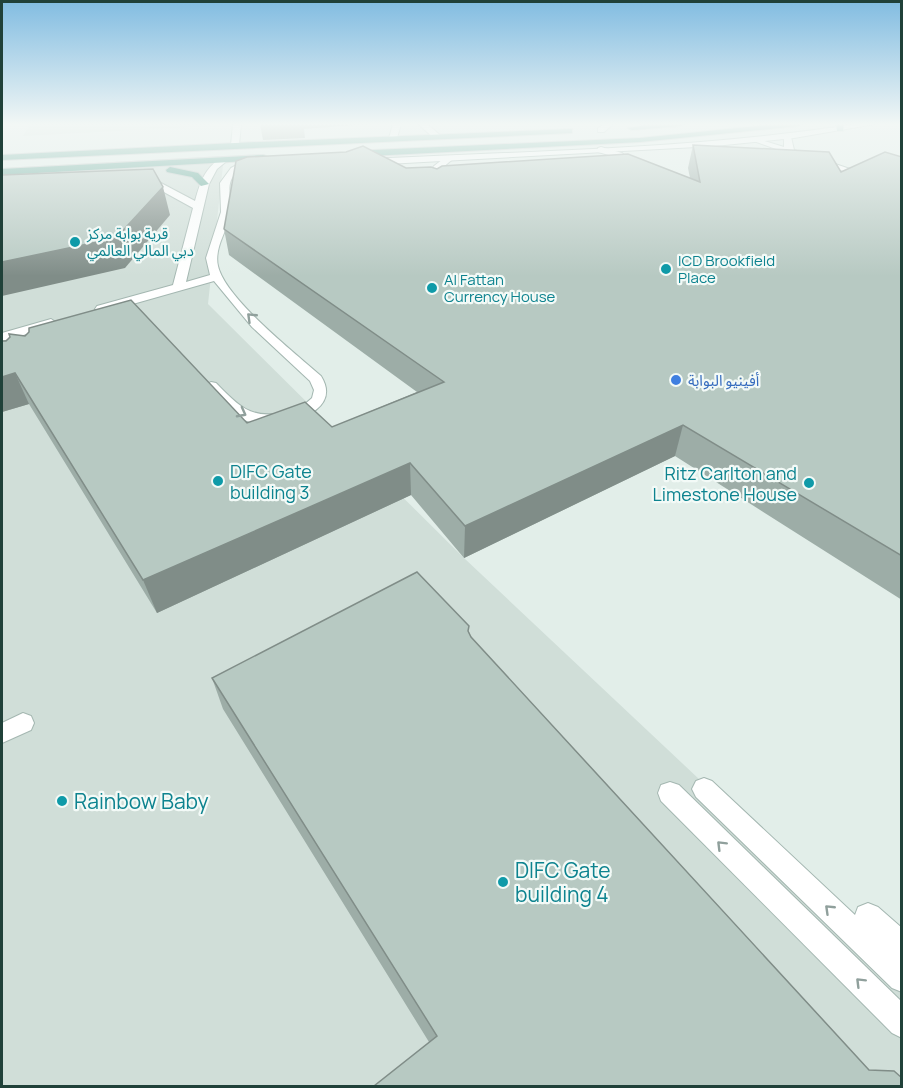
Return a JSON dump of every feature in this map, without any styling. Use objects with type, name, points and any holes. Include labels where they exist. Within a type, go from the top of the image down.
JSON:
[{"type":"main road","points":[[194,175],[204,184]]},
{"type":"street","points":[[179,286],[204,184],[209,175]]},
{"type":"street","points":[[198,375],[240,414],[253,418],[268,420],[299,414],[311,407],[321,393],[321,386],[316,379],[231,298],[214,277],[211,256],[226,210],[224,185],[230,175]]},
{"type":"street","points":[[425,179],[435,175]]},
{"type":"street","points":[[224,185],[241,177]]},
{"type":"street","points":[[425,179],[447,177]]},
{"type":"street","points":[[425,179],[437,189]]},
{"type":"street","points":[[127,181],[156,184],[198,207]]},
{"type":"street","points":[[90,312],[127,306],[179,286],[214,277]]},
{"type":"street","points":[[12,338],[68,318]]},
{"type":"street","points":[[2,734],[23,723]]},
{"type":"street","points":[[704,789],[902,978]]},
{"type":"street","points":[[670,794],[902,1023]]},
{"type":"street","points":[[868,917],[902,947]]},
{"type":"shaded area","points":[[2,175],[222,175],[208,304],[464,558],[901,969],[901,1086],[2,1086]]},
{"type":"building","points":[[2,175],[156,175],[163,187],[116,238],[2,262]]},
{"type":"building","points":[[234,175],[681,175],[700,182],[699,175],[902,175],[902,556],[683,425],[465,526],[410,463],[143,580],[15,373],[2,377],[2,341],[10,337],[9,334],[25,336],[29,328],[131,300],[247,423],[305,402],[332,427],[444,382],[224,229]]},
{"type":"building","name":"DIFC Gate building 4","points":[[417,572],[469,626],[468,631],[471,637],[869,1070],[894,1071],[902,1078],[902,1086],[374,1086],[437,1036],[212,678]]},
{"type":"place","name":"قرية بوابة مركز دبي المالي العالمي","points":[[75,242]]},
{"type":"place","name":"ICD Brookfield Place","points":[[666,269]]},
{"type":"place","name":"Al Fattan Currency House","points":[[432,288]]},
{"type":"place","name":"أفينيو البوابة","points":[[676,380]]},
{"type":"place","name":"DIFC Gate building 3","points":[[218,481]]},
{"type":"place","name":"Ritz Carlton and Limestone House","points":[[809,483]]},
{"type":"place","name":"Rainbow Baby","points":[[62,801]]},
{"type":"place","name":"DIFC Gate building 4","points":[[503,882]]}]
